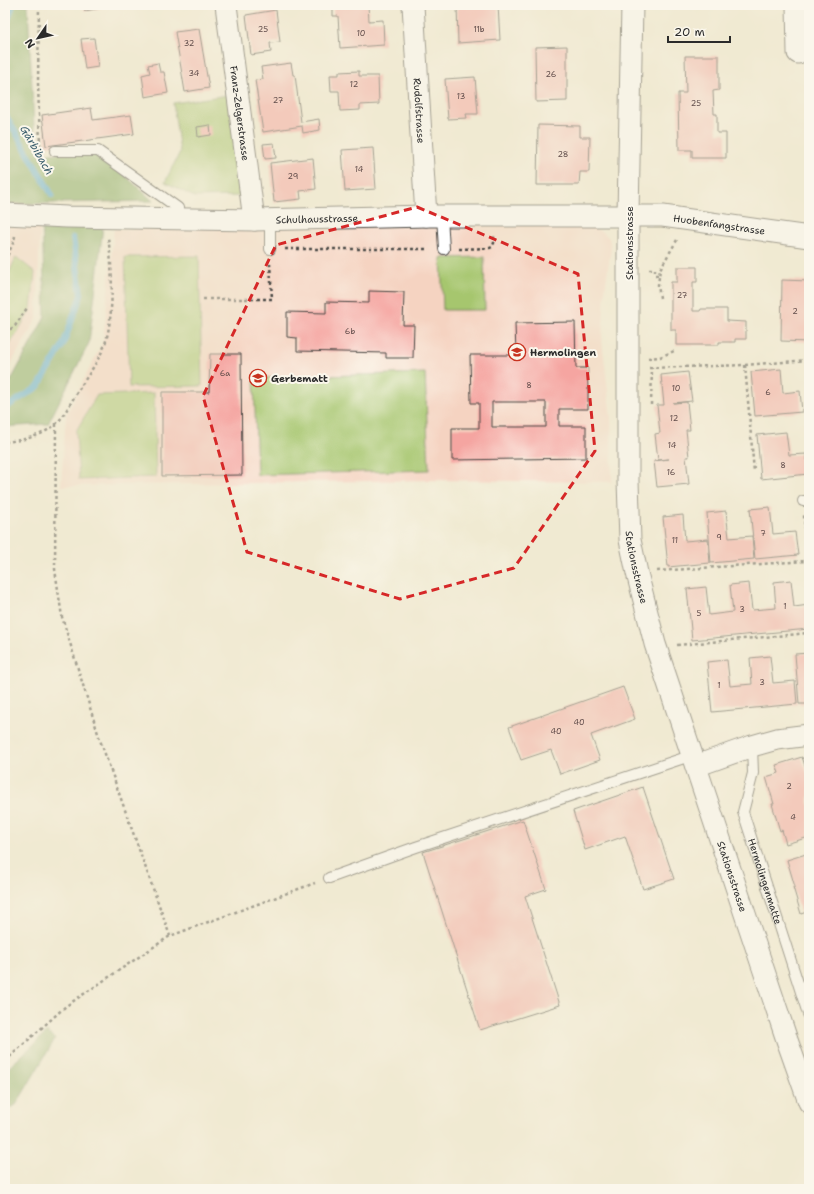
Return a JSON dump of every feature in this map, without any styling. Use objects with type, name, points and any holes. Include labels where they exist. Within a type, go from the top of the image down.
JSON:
[{"type":"street","name":"Franz-Zelgerstrasse","points":[[226,5],[262,220]]},
{"type":"street","name":"Rudolfstrasse","points":[[413,5],[434,216]]},
{"type":"street","name":"Stationsstrasse","points":[[632,5],[628,215],[628,481],[630,540],[641,592],[655,644],[809,1102]]},
{"type":"street","points":[[797,5],[798,54]]},
{"type":"street","name":"Schulhausstrasse","points":[[5,214],[106,218],[262,220],[434,216],[628,215]]},
{"type":"street","name":"Huobenfangstrasse","points":[[628,215],[663,216],[809,237]]},
{"type":"street","points":[[694,760],[777,739],[809,736]]},
{"type":"lane","points":[[55,151],[98,151],[178,208],[180,219]]},
{"type":"lane","points":[[434,216],[444,249]]},
{"type":"lane","points":[[262,220],[270,249]]},
{"type":"lane","name":"Hermolingenmatte","points":[[752,746],[753,773],[743,812],[808,1014]]},
{"type":"lane","points":[[329,878],[416,847],[694,760]]},
{"type":"path","points":[[39,5],[39,145],[45,151],[55,151]]},
{"type":"path","points":[[5,442],[37,436],[56,424],[98,358],[105,343],[109,322],[111,294],[110,251],[106,218]]},
{"type":"path","points":[[5,261],[14,241],[15,233]]},
{"type":"path","points":[[660,298],[658,285],[660,269],[680,234]]},
{"type":"path","points":[[203,299],[272,299],[270,249],[490,248],[494,243],[494,235]]},
{"type":"path","points":[[5,250],[8,254]]},
{"type":"path","points":[[648,270],[655,269],[655,275],[660,275]]},
{"type":"path","points":[[5,333],[15,326],[28,308]]},
{"type":"path","points":[[646,359],[660,357],[674,351]]},
{"type":"path","points":[[645,368],[745,365],[809,360]]},
{"type":"path","points":[[745,365],[754,472]]},
{"type":"path","points":[[56,424],[55,569],[62,617],[100,740],[170,936]]},
{"type":"path","points":[[656,571],[806,561],[806,501]]},
{"type":"path","points":[[676,645],[809,633]]},
{"type":"path","points":[[5,1061],[66,1006],[170,936],[329,878]]},
{"type":"highlighted area","points":[[417,207],[578,274],[595,451],[514,568],[400,599],[247,552],[203,396],[276,245]]},
{"type":"shaded area","points":[[5,195],[9,204],[25,204],[40,228],[37,319],[5,374]]},
{"type":"shaded area","name":"Gerbematt","points":[[430,225],[595,225],[595,229],[603,232],[609,238],[611,248],[605,290],[602,340],[611,418],[612,482],[433,480],[61,486],[66,415],[103,342],[114,229]]},
{"type":"green space","points":[[5,5],[29,5],[35,147],[45,154],[98,151],[153,201],[9,204],[5,195]]},
{"type":"green space","points":[[228,95],[242,196],[194,197],[165,182],[180,152],[173,103]]},
{"type":"green space","points":[[104,219],[89,343],[48,424],[5,427],[5,384],[9,384],[45,317],[42,223]]},
{"type":"green space","points":[[199,256],[202,386],[129,387],[125,257]]},
{"type":"green space","points":[[16,257],[35,272],[31,309],[5,353],[5,282]]},
{"type":"green space","points":[[484,257],[485,310],[443,310],[441,258]]},
{"type":"green space","points":[[425,373],[429,470],[257,475],[254,378]]},
{"type":"green space","points":[[154,393],[156,477],[79,480],[76,431],[97,395]]},
{"type":"green space","points":[[47,1032],[55,1039],[16,1105],[5,1110],[5,1071]]},
{"type":"building","points":[[83,5],[101,5],[101,8],[85,11]]},
{"type":"building","points":[[333,5],[368,5],[369,21],[383,20],[384,45],[340,48],[338,16],[333,16]]},
{"type":"building","points":[[457,5],[498,5],[500,40],[458,43]]},
{"type":"building","points":[[276,10],[280,42],[270,43],[271,52],[251,55],[246,15]]},
{"type":"building","points":[[199,29],[209,88],[185,92],[175,32]]},
{"type":"building","points":[[94,38],[98,67],[85,69],[81,39]]},
{"type":"building","points":[[567,46],[567,101],[536,102],[535,47]]},
{"type":"building","points":[[685,56],[719,56],[719,90],[713,91],[714,114],[717,114],[717,133],[726,133],[726,158],[692,158],[692,150],[679,150],[678,93],[686,93]]},
{"type":"building","points":[[158,63],[160,72],[164,72],[168,93],[145,97],[142,75],[150,73],[148,65]]},
{"type":"building","points":[[291,63],[293,75],[295,75],[301,122],[319,119],[320,130],[303,133],[302,126],[263,132],[255,80],[263,79],[261,67]]},
{"type":"building","points":[[359,71],[359,76],[378,76],[379,104],[360,105],[360,110],[340,111],[339,91],[331,91],[330,75],[339,75],[339,72]]},
{"type":"building","points":[[475,77],[478,114],[466,114],[467,118],[448,119],[445,79]]},
{"type":"building","points":[[91,108],[93,120],[131,115],[134,134],[46,146],[42,115]]},
{"type":"building","points":[[210,125],[211,135],[198,137],[197,127]]},
{"type":"building","points":[[538,125],[580,126],[580,137],[590,137],[589,172],[580,172],[579,185],[537,185]]},
{"type":"building","points":[[274,143],[276,158],[265,159],[263,144]]},
{"type":"building","points":[[373,148],[376,189],[345,191],[342,150]]},
{"type":"building","points":[[313,158],[316,189],[300,191],[301,199],[274,202],[270,163]]},
{"type":"building","points":[[677,267],[697,267],[697,282],[693,282],[693,311],[700,311],[701,309],[727,309],[727,321],[746,322],[746,339],[735,339],[735,342],[719,342],[719,345],[676,345],[676,330],[671,330],[671,282],[677,282]]},
{"type":"building","points":[[782,280],[809,281],[809,342],[781,341]]},
{"type":"building","points":[[369,291],[404,292],[403,325],[414,325],[413,358],[386,358],[386,353],[297,351],[297,338],[287,337],[287,312],[326,313],[326,302],[369,303]]},
{"type":"building","points":[[575,322],[576,368],[588,368],[588,409],[559,409],[559,426],[586,426],[586,458],[452,460],[452,428],[479,428],[479,403],[471,403],[470,355],[516,355],[515,323]],"holes":[[[492,402],[546,402],[546,427],[492,427]]]},
{"type":"building","points":[[210,354],[241,354],[242,475],[162,476],[162,392],[209,392]]},
{"type":"building","points":[[781,369],[783,393],[800,391],[802,412],[755,416],[751,372]]},
{"type":"building","points":[[688,372],[692,401],[673,403],[687,402],[690,430],[686,430],[689,457],[686,457],[689,484],[657,487],[654,461],[669,459],[658,460],[655,434],[660,433],[657,405],[664,405],[661,375]]},
{"type":"building","points":[[786,432],[789,455],[806,454],[808,474],[761,479],[757,435]]},
{"type":"building","points":[[770,507],[773,534],[795,532],[798,555],[755,559],[750,509]]},
{"type":"building","points":[[726,511],[729,538],[752,536],[754,559],[711,563],[707,513]]},
{"type":"building","points":[[683,515],[685,541],[708,539],[710,563],[668,567],[663,517]]},
{"type":"building","points":[[791,580],[794,607],[809,605],[809,629],[692,640],[687,589],[706,587],[709,615],[733,612],[730,585],[749,583],[752,610],[776,608],[774,582]]},
{"type":"building","points":[[809,653],[809,704],[799,704],[795,654]]},
{"type":"building","points":[[770,656],[773,683],[795,681],[797,704],[712,712],[707,662],[727,660],[730,686],[752,684],[750,658]]},
{"type":"building","points":[[623,687],[635,719],[591,735],[600,760],[560,774],[551,750],[521,760],[509,727]]},
{"type":"building","points":[[802,757],[809,778],[809,837],[786,844],[782,830],[780,831],[766,777],[779,773],[776,765]]},
{"type":"building","points":[[643,787],[674,879],[643,889],[625,836],[585,850],[573,811]]},
{"type":"building","points":[[523,820],[546,889],[525,896],[560,1005],[480,1030],[423,852]]},
{"type":"building","points":[[809,853],[809,911],[801,914],[787,860]]},
{"type":"waterway","name":"Gärbibach","points":[[5,27],[13,5]]},
{"type":"waterway","name":"Gärbibach","points":[[5,114],[52,195]]},
{"type":"waterway","points":[[5,408],[38,387],[63,345],[81,295],[73,238]]},
{"type":"place","name":"Hermolingen","points":[[517,352]]},
{"type":"place","name":"Gerbematt","points":[[258,378]]}]
